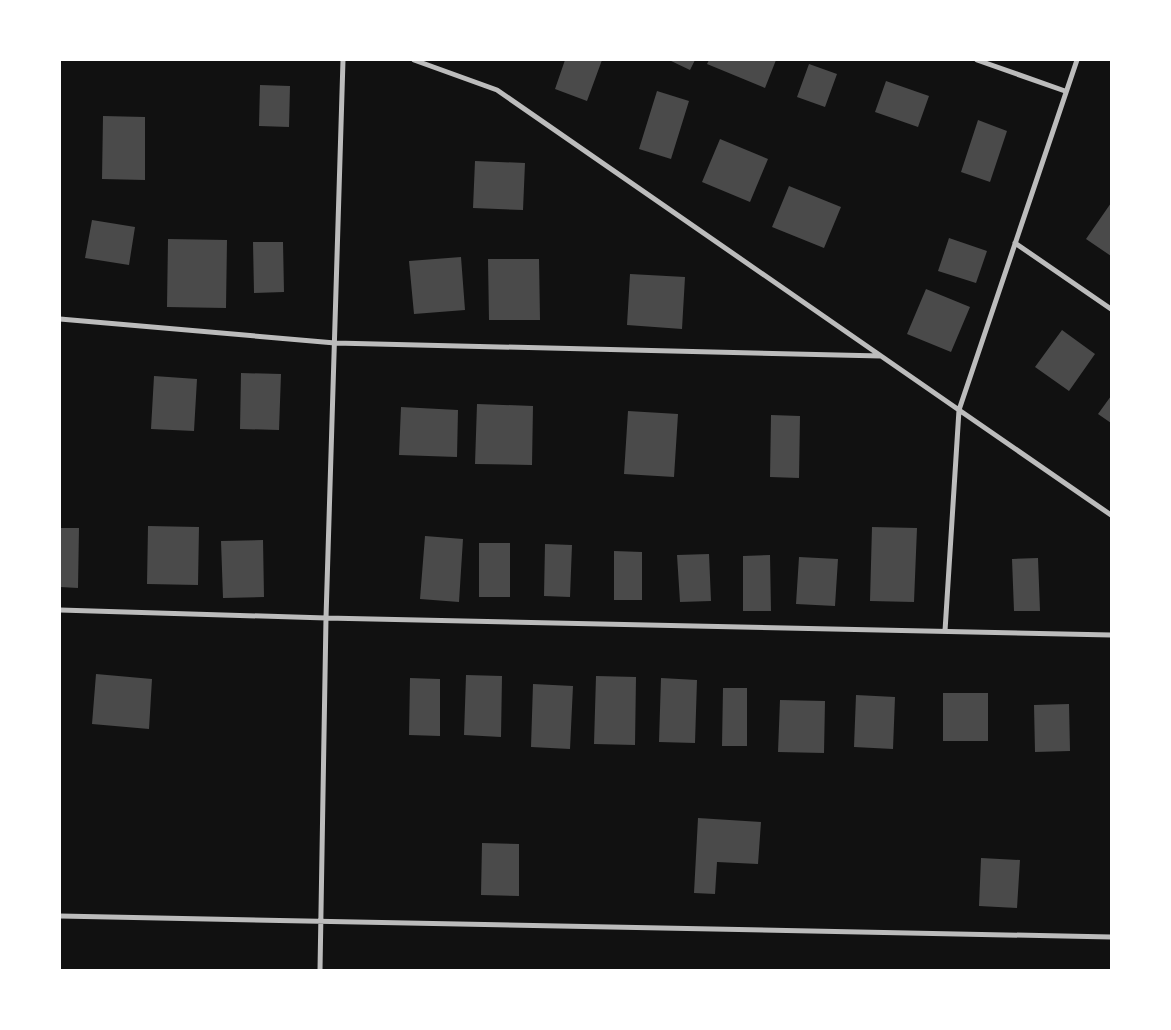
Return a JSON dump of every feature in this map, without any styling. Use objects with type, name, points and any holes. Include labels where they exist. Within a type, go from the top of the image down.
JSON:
[{"type":"street","points":[[320,970],[326,618],[343,60]]},
{"type":"street","points":[[414,60],[497,90],[1111,515]]},
{"type":"street","points":[[977,60],[1065,91]]},
{"type":"street","points":[[945,631],[959,410],[1076,60]]},
{"type":"street","points":[[1015,243],[1111,309]]},
{"type":"street","points":[[60,319],[335,342],[881,356]]},
{"type":"street","points":[[60,610],[326,618],[1111,635]]},
{"type":"street","points":[[60,916],[1111,937]]},
{"type":"building","points":[[565,60],[602,60],[587,101],[555,89]]},
{"type":"building","points":[[669,60],[695,60],[690,70]]},
{"type":"building","points":[[709,60],[776,60],[765,88],[707,64]]},
{"type":"building","points":[[809,64],[837,74],[825,107],[797,97]]},
{"type":"building","points":[[886,81],[929,96],[918,127],[875,112]]},
{"type":"building","points":[[260,85],[290,86],[289,127],[259,126]]},
{"type":"building","points":[[657,91],[689,101],[671,159],[639,149]]},
{"type":"building","points":[[103,116],[145,117],[145,180],[102,179]]},
{"type":"building","points":[[978,120],[1007,131],[990,182],[961,172]]},
{"type":"building","points":[[720,139],[768,159],[750,202],[702,182]]},
{"type":"building","points":[[475,161],[525,163],[523,210],[473,208]]},
{"type":"building","points":[[789,186],[841,207],[824,248],[772,227]]},
{"type":"building","points":[[1111,203],[1111,256],[1086,239]]},
{"type":"building","points":[[92,220],[135,227],[129,265],[85,258]]},
{"type":"building","points":[[949,238],[987,251],[976,283],[938,271]]},
{"type":"building","points":[[168,239],[227,240],[226,308],[167,307]]},
{"type":"building","points":[[253,242],[283,242],[284,292],[254,293]]},
{"type":"building","points":[[461,257],[465,310],[414,314],[409,261]]},
{"type":"building","points":[[488,259],[539,259],[540,320],[489,320]]},
{"type":"building","points":[[630,274],[685,277],[682,329],[627,325]]},
{"type":"building","points":[[926,289],[970,307],[951,352],[907,334]]},
{"type":"building","points":[[1062,330],[1095,354],[1069,391],[1035,367]]},
{"type":"building","points":[[241,373],[281,374],[279,430],[240,429]]},
{"type":"building","points":[[154,376],[197,379],[194,431],[151,429]]},
{"type":"building","points":[[1111,396],[1111,423],[1098,414]]},
{"type":"building","points":[[477,404],[533,406],[532,465],[475,464]]},
{"type":"building","points":[[401,407],[458,410],[457,457],[399,455]]},
{"type":"building","points":[[628,411],[678,414],[674,477],[624,474]]},
{"type":"building","points":[[771,415],[800,416],[799,478],[770,477]]},
{"type":"building","points":[[148,526],[199,527],[198,585],[147,584]]},
{"type":"building","points":[[872,527],[917,528],[914,602],[870,601]]},
{"type":"building","points":[[60,528],[79,528],[78,588],[60,587]]},
{"type":"building","points":[[425,536],[463,539],[459,602],[420,599]]},
{"type":"building","points":[[263,540],[264,597],[223,598],[221,541]]},
{"type":"building","points":[[479,543],[510,543],[510,597],[479,597]]},
{"type":"building","points":[[545,544],[572,545],[570,597],[544,596]]},
{"type":"building","points":[[614,551],[642,552],[642,600],[614,600]]},
{"type":"building","points":[[709,554],[711,601],[680,602],[677,555]]},
{"type":"building","points":[[770,555],[771,611],[743,611],[743,556]]},
{"type":"building","points":[[799,557],[838,559],[835,606],[796,604]]},
{"type":"building","points":[[1038,558],[1040,611],[1014,611],[1012,559]]},
{"type":"building","points":[[96,674],[152,679],[149,729],[92,724]]},
{"type":"building","points":[[466,675],[502,676],[501,737],[464,735]]},
{"type":"building","points":[[596,676],[636,677],[635,745],[594,744]]},
{"type":"building","points":[[410,678],[440,679],[440,736],[409,735]]},
{"type":"building","points":[[661,678],[697,680],[695,743],[659,742]]},
{"type":"building","points":[[533,684],[573,686],[570,749],[531,747]]},
{"type":"building","points":[[723,688],[747,688],[747,746],[722,746]]},
{"type":"building","points":[[943,693],[988,693],[988,741],[943,741]]},
{"type":"building","points":[[856,695],[895,697],[893,749],[854,747]]},
{"type":"building","points":[[780,700],[825,701],[824,753],[778,752]]},
{"type":"building","points":[[1069,704],[1070,751],[1035,752],[1034,705]]},
{"type":"building","points":[[698,818],[761,822],[758,864],[717,862],[715,894],[694,893]]},
{"type":"building","points":[[482,843],[519,844],[519,896],[481,895]]},
{"type":"building","points":[[981,858],[1020,860],[1017,908],[979,906]]}]
